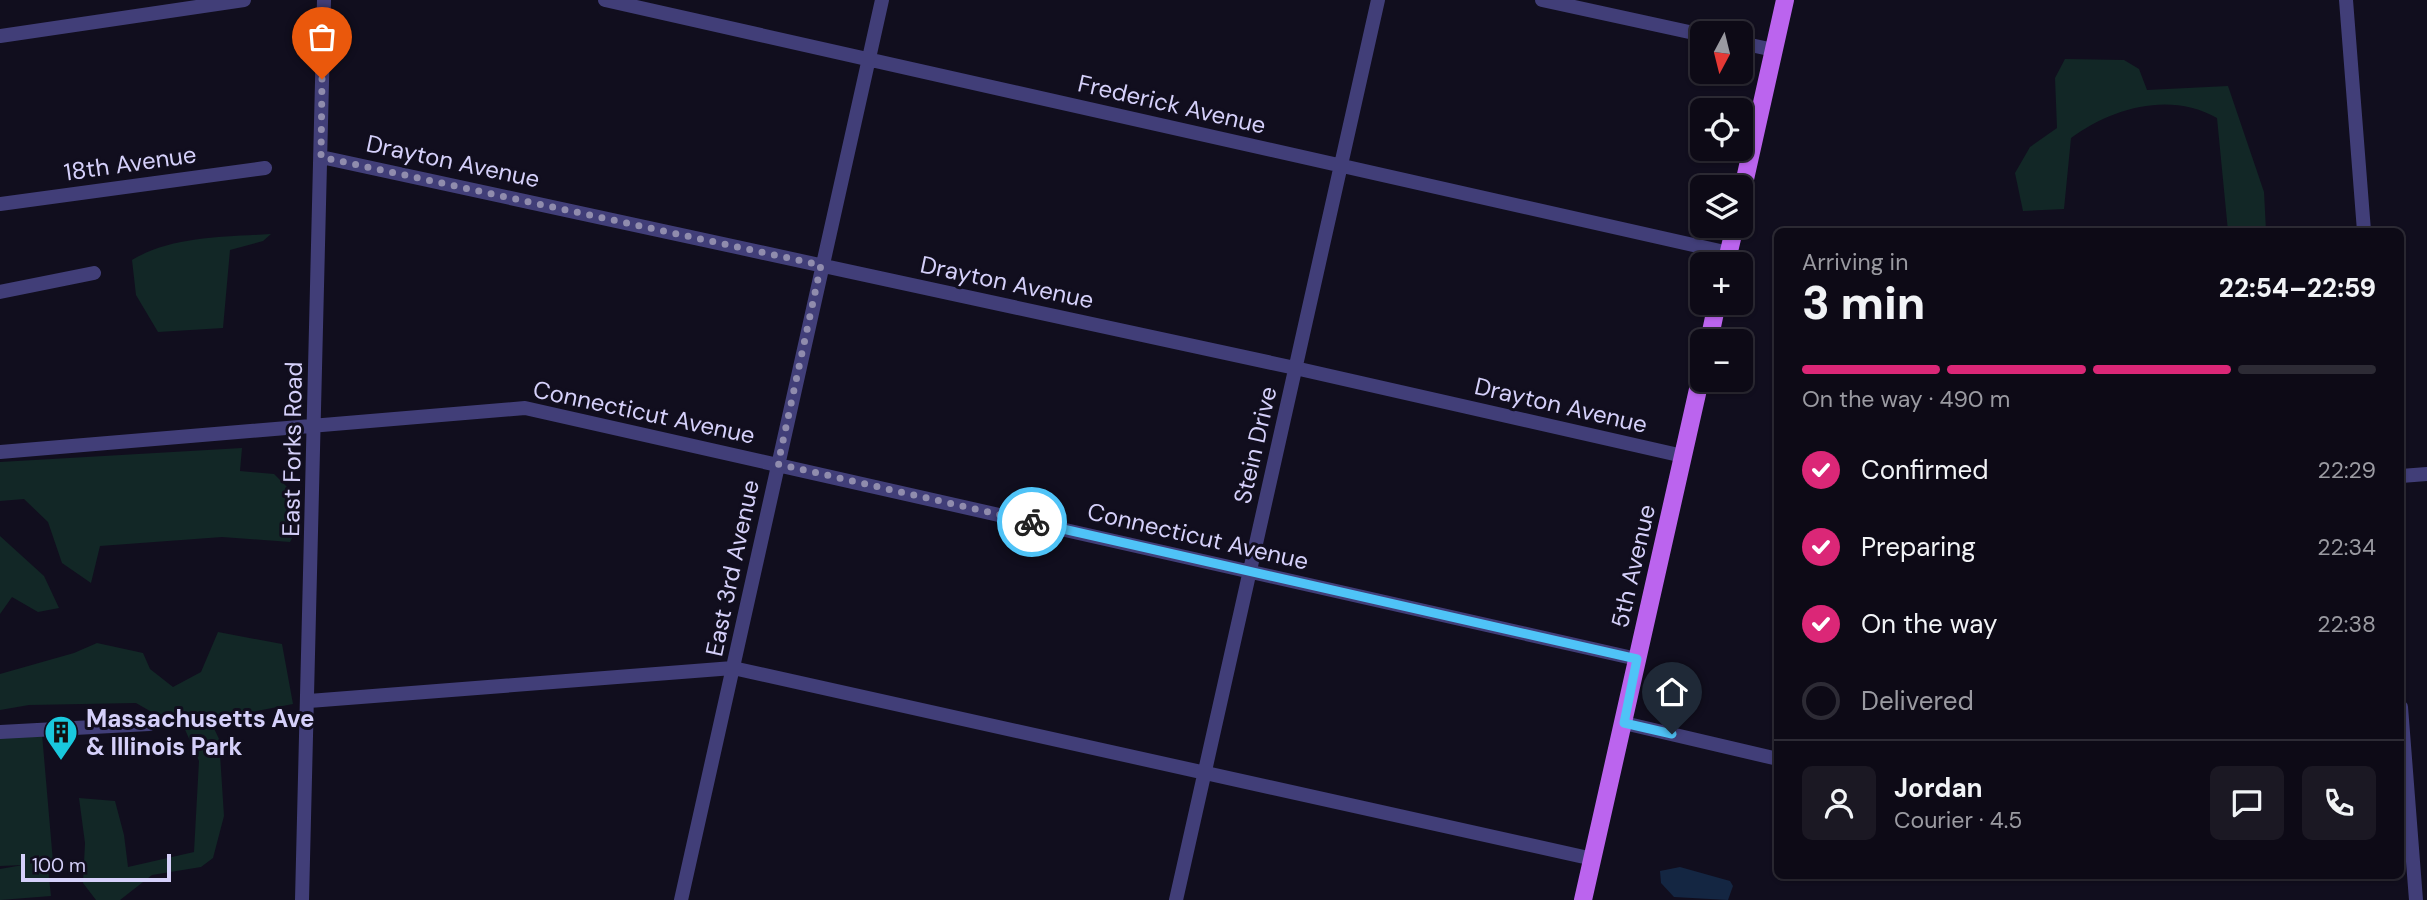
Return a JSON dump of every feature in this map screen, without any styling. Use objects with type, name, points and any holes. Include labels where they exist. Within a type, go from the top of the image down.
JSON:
[{"type":"main road","points":[[1746,175],[1785,0]]},
{"type":"main road","name":"5th Avenue","points":[[1584,900],[1697,392]]},
{"type":"street","points":[[0,36],[244,0]]},
{"type":"street","name":"East Forks Road","points":[[302,900],[309,701],[324,0]]},
{"type":"street","name":"Frederick Avenue","points":[[604,0],[1341,166],[1698,252]]},
{"type":"street","name":"East 3rd Avenue","points":[[681,900],[882,0]]},
{"type":"street","name":"Stein Drive","points":[[1176,900],[1378,0]]},
{"type":"street","points":[[1542,0],[1690,32]]},
{"type":"street","points":[[2346,0],[2364,228]]},
{"type":"street","points":[[1754,46],[1774,50]]},
{"type":"street","name":"Drayton Avenue","points":[[321,157],[1295,368],[1682,456]]},
{"type":"street","name":"18th Avenue","points":[[0,204],[265,168]]},
{"type":"street","points":[[0,292],[94,274]]},
{"type":"street","name":"Connecticut Avenue","points":[[0,452],[525,408],[1637,659]]},
{"type":"street","points":[[2404,476],[2427,474]]},
{"type":"street","points":[[309,701],[733,668],[1593,859]]},
{"type":"street","points":[[1624,723],[1774,758]]},
{"type":"street","points":[[0,732],[149,724]]},
{"type":"street","points":[[2404,746],[2416,900]]},
{"type":"green space","points":[[2065,59],[2124,60],[2139,69],[2147,90],[2228,86],[2264,192],[2266,228],[2228,228],[2217,118],[2180,106],[2161,105],[2123,111],[2087,127],[2071,138],[2064,209],[2023,211],[2015,173],[2030,147],[2057,128],[2055,78]]},
{"type":"green space","points":[[271,234],[263,241],[230,250],[223,328],[158,332],[136,295],[132,260],[164,246],[181,242]]},
{"type":"green space","points":[[242,448],[240,471],[274,474],[293,493],[295,516],[300,523],[290,542],[222,537],[100,546],[91,583],[62,563],[48,522],[24,499],[0,501],[0,462]]},
{"type":"green space","points":[[0,536],[44,576],[59,608],[38,612],[12,597],[0,614]]},
{"type":"green space","points":[[218,632],[282,644],[293,704],[210,720],[219,739],[224,816],[213,858],[201,867],[152,875],[120,900],[96,900],[83,883],[85,843],[79,798],[115,801],[124,835],[128,867],[194,852],[199,761],[183,725],[176,726],[136,703],[29,705],[0,710],[0,674],[74,653],[97,643],[143,653],[150,669],[173,687],[201,672]]},
{"type":"green space","points":[[42,734],[53,862],[36,864],[48,869],[51,896],[0,900],[0,869],[23,865],[0,866],[0,736]]},
{"type":"water","points":[[1680,867],[1730,881],[1733,886],[1728,900],[1674,897],[1661,883],[1660,871]]},
{"type":"way so far","points":[[322,79],[321,157],[821,265],[778,464],[1032,522]]},
{"type":"place","name":"Massachusetts Ave & Illinois Park","points":[[61,762]]},
{"type":"route","points":[[1032,522],[1637,659],[1624,723],[1672,734]]}]
